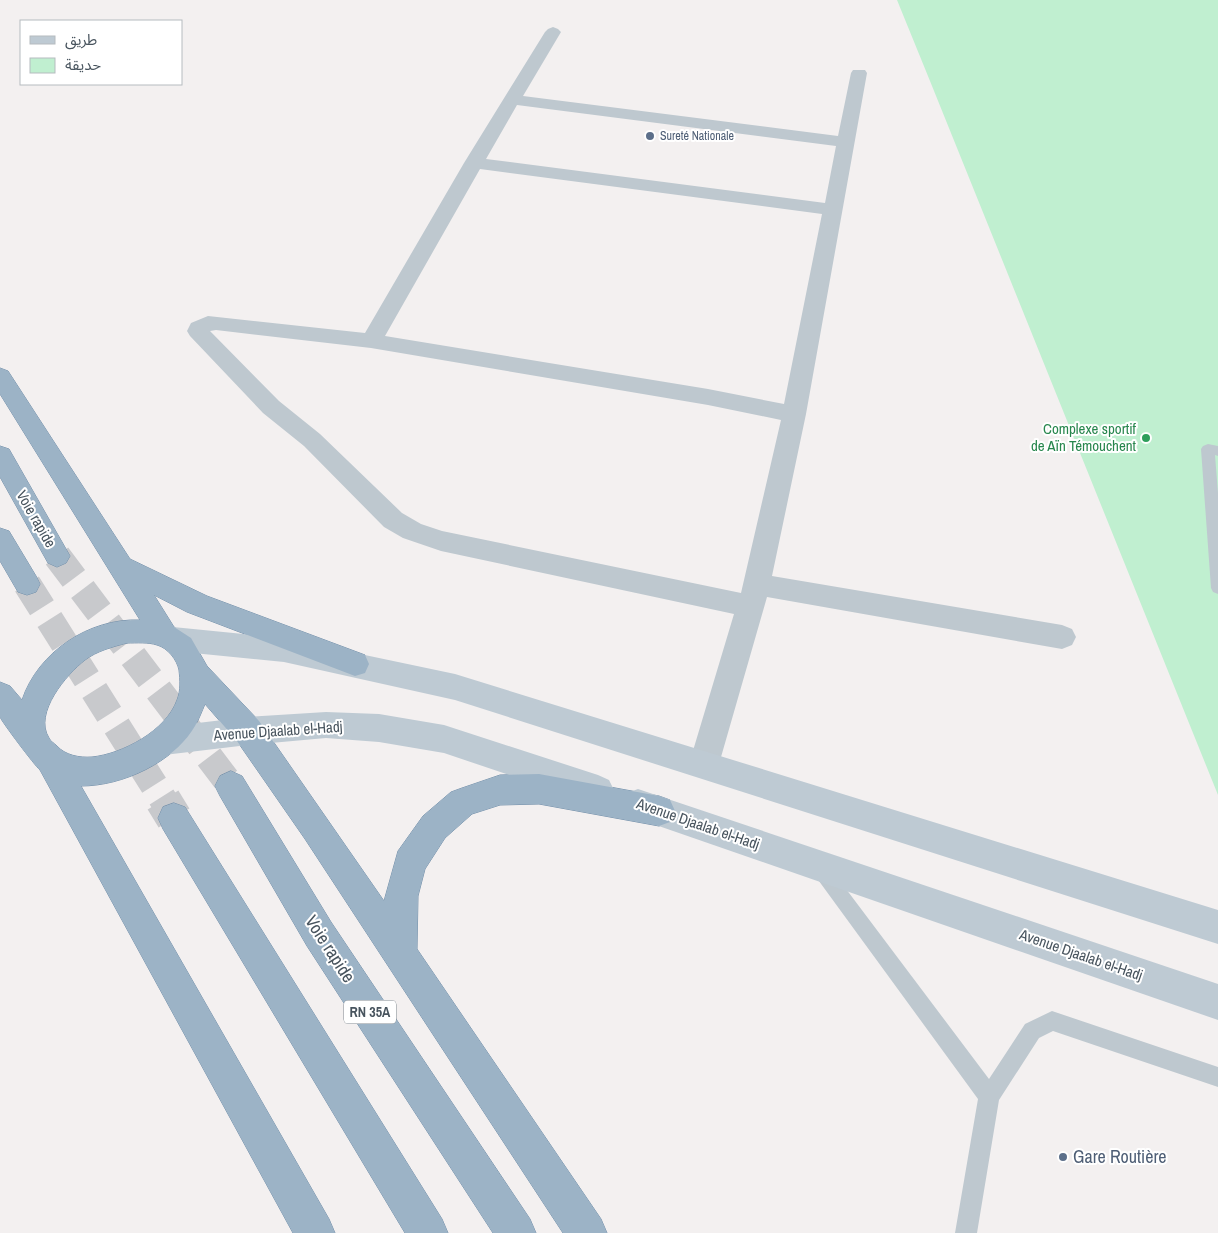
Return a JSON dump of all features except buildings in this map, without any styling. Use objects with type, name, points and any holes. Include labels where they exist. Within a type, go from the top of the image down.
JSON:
[{"type":"highway","points":[[0,376],[169,637],[188,653],[195,673],[194,695],[183,719],[164,741],[143,756],[119,767],[95,771],[71,770],[42,750],[31,714],[39,690],[55,668],[76,651],[101,638],[127,631],[152,632],[169,637]]},
{"type":"highway","name":"Voie rapide","points":[[0,455],[57,556]]},
{"type":"highway","points":[[0,538],[27,584]]},
{"type":"highway","points":[[122,567],[197,604],[354,664]]},
{"type":"highway","points":[[195,673],[248,731],[316,828],[587,1233]]},
{"type":"highway","points":[[0,695],[42,750],[315,1233]]},
{"type":"highway","name":"Voie rapide","points":[[231,786],[319,934],[516,1233]]},
{"type":"highway","points":[[400,954],[401,896],[410,862],[434,828],[462,803],[500,790],[539,789],[658,811]]},
{"type":"highway","points":[[174,818],[428,1233]]},
{"type":"main road","points":[[169,637],[284,650],[455,687],[1218,927]]},
{"type":"main road","name":"Avenue Djaalab el-Hadj","points":[[164,741],[248,731],[326,725],[380,728],[444,739],[1218,1002]]},
{"type":"street","points":[[371,341],[473,164],[514,100],[553,32]]},
{"type":"street","points":[[704,764],[754,595],[794,414],[859,73]]},
{"type":"street","points":[[514,100],[846,142]]},
{"type":"street","points":[[473,164],[833,210]]},
{"type":"street","points":[[794,414],[708,397],[371,341],[216,323],[202,325],[198,331],[271,407],[312,440],[392,520],[412,531],[441,541],[754,595],[1062,637]]},
{"type":"lane","points":[[1218,451],[1208,449],[1218,588]]},
{"type":"lane","points":[[817,865],[989,1096]]},
{"type":"lane","points":[[966,1233],[989,1096],[1032,1031],[1052,1021],[1218,1077]]},
{"type":"green space","name":"Complexe sportif de Aïn Témouchent","points":[[897,0],[1218,0],[1218,795],[930,81]]},
{"type":"tunnel","points":[[57,556],[231,786]]},
{"type":"tunnel","points":[[27,584],[164,801]]},
{"type":"tunnel","points":[[163,800],[174,818]]},
{"type":"place","name":"Sureté Nationale","points":[[650,136]]},
{"type":"place","name":"Complexe sportif de Aïn Témouchent","points":[[1146,438]]},
{"type":"place","name":"Gare Routière","points":[[1063,1157]]}]
